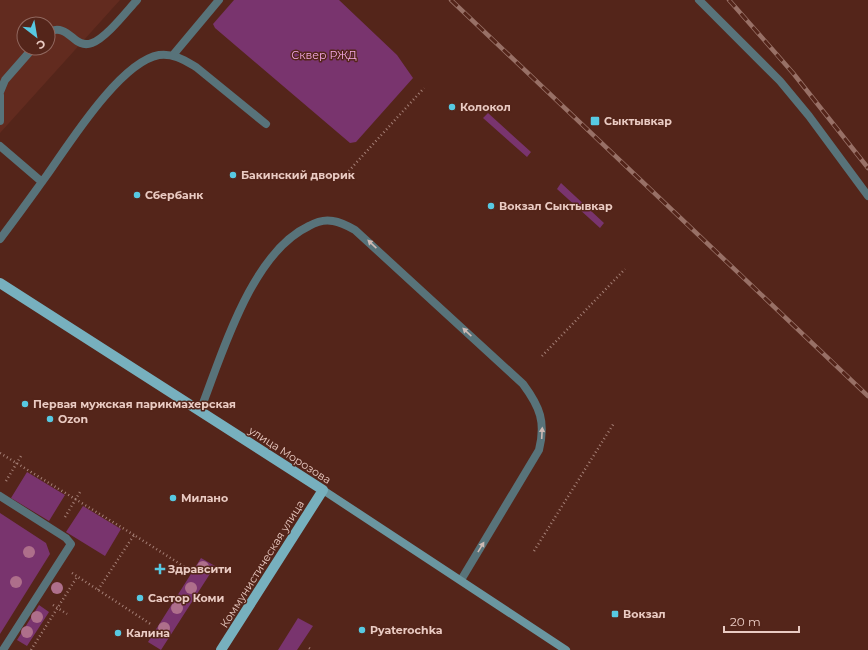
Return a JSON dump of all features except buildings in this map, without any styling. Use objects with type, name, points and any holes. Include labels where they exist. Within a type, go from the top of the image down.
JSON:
[{"type":"main road","name":"улица Морозова","points":[[0,283],[323,490],[566,650]]},
{"type":"main road","name":"Коммунистическая улица","points":[[221,650],[323,490]]},
{"type":"lane","points":[[56,29],[63,30],[82,44],[91,44],[100,40],[136,0]]},
{"type":"lane","points":[[173,55],[219,0]]},
{"type":"lane","points":[[699,0],[780,81],[809,116],[868,196]]},
{"type":"lane","points":[[0,239],[91,113],[115,85],[145,61],[159,55],[173,55],[196,67],[266,124]]},
{"type":"lane","points":[[0,92],[5,80],[26,56]]},
{"type":"lane","points":[[0,95],[0,121]]},
{"type":"lane","points":[[0,146],[42,182]]},
{"type":"lane","points":[[200,411],[248,292],[269,260],[286,241],[303,229],[318,222],[332,220],[355,230],[523,384],[533,397],[539,409],[543,434],[540,450],[461,580]]},
{"type":"lane","points":[[0,496],[66,538],[70,544],[4,650]]},
{"type":"path","points":[[346,174],[424,88]]},
{"type":"path","points":[[542,356],[625,269]]},
{"type":"path","points":[[534,551],[614,423]]},
{"type":"path","points":[[0,453],[188,569]]},
{"type":"path","points":[[4,483],[21,456]]},
{"type":"path","points":[[56,532],[80,492]]},
{"type":"path","points":[[98,590],[134,535]]},
{"type":"path","points":[[58,565],[152,625]]},
{"type":"path","points":[[31,650],[77,577]]},
{"type":"shaded area","points":[[0,0],[120,0],[0,133]]},
{"type":"green space","name":"Сквер РЖД","points":[[234,0],[339,0],[397,55],[413,78],[356,142],[350,143],[215,28],[213,24]]},
{"type":"green space","points":[[488,113],[531,152],[527,157],[483,118]]},
{"type":"green space","points":[[561,183],[604,223],[600,228],[557,189]]},
{"type":"green space","points":[[27,472],[65,495],[49,521],[11,498]]},
{"type":"green space","points":[[83,506],[121,529],[105,556],[66,532]]},
{"type":"green space","points":[[0,513],[46,543],[50,554],[0,634]]},
{"type":"green space","points":[[201,558],[215,566],[161,650],[148,642]]},
{"type":"green space","points":[[39,605],[49,612],[27,646],[17,640]]},
{"type":"green space","points":[[298,618],[313,626],[297,650],[278,650]]},
{"type":"railway","points":[[451,0],[868,396]]},
{"type":"railway","points":[[729,0],[793,73],[868,168]]},
{"type":"place","name":"Колокол","points":[[452,107]]},
{"type":"place","name":"Сыктывкар","points":[[595,121]]},
{"type":"place","name":"Бакинский дворик","points":[[233,175]]},
{"type":"place","name":"Сбербанк","points":[[137,195]]},
{"type":"place","name":"Вокзал Сыктывкар","points":[[491,206]]},
{"type":"place","name":"Первая мужская парикмахерская","points":[[25,404]]},
{"type":"place","name":"Ozon","points":[[50,419]]},
{"type":"place","name":"Милано","points":[[173,498]]},
{"type":"place","name":"Здравсити","points":[[160,569]]},
{"type":"place","name":"Састор Коми","points":[[140,598]]},
{"type":"place","name":"Вокзал","points":[[615,614]]},
{"type":"place","name":"Pyaterochka","points":[[362,630]]},
{"type":"place","name":"Калина","points":[[118,633]]}]
